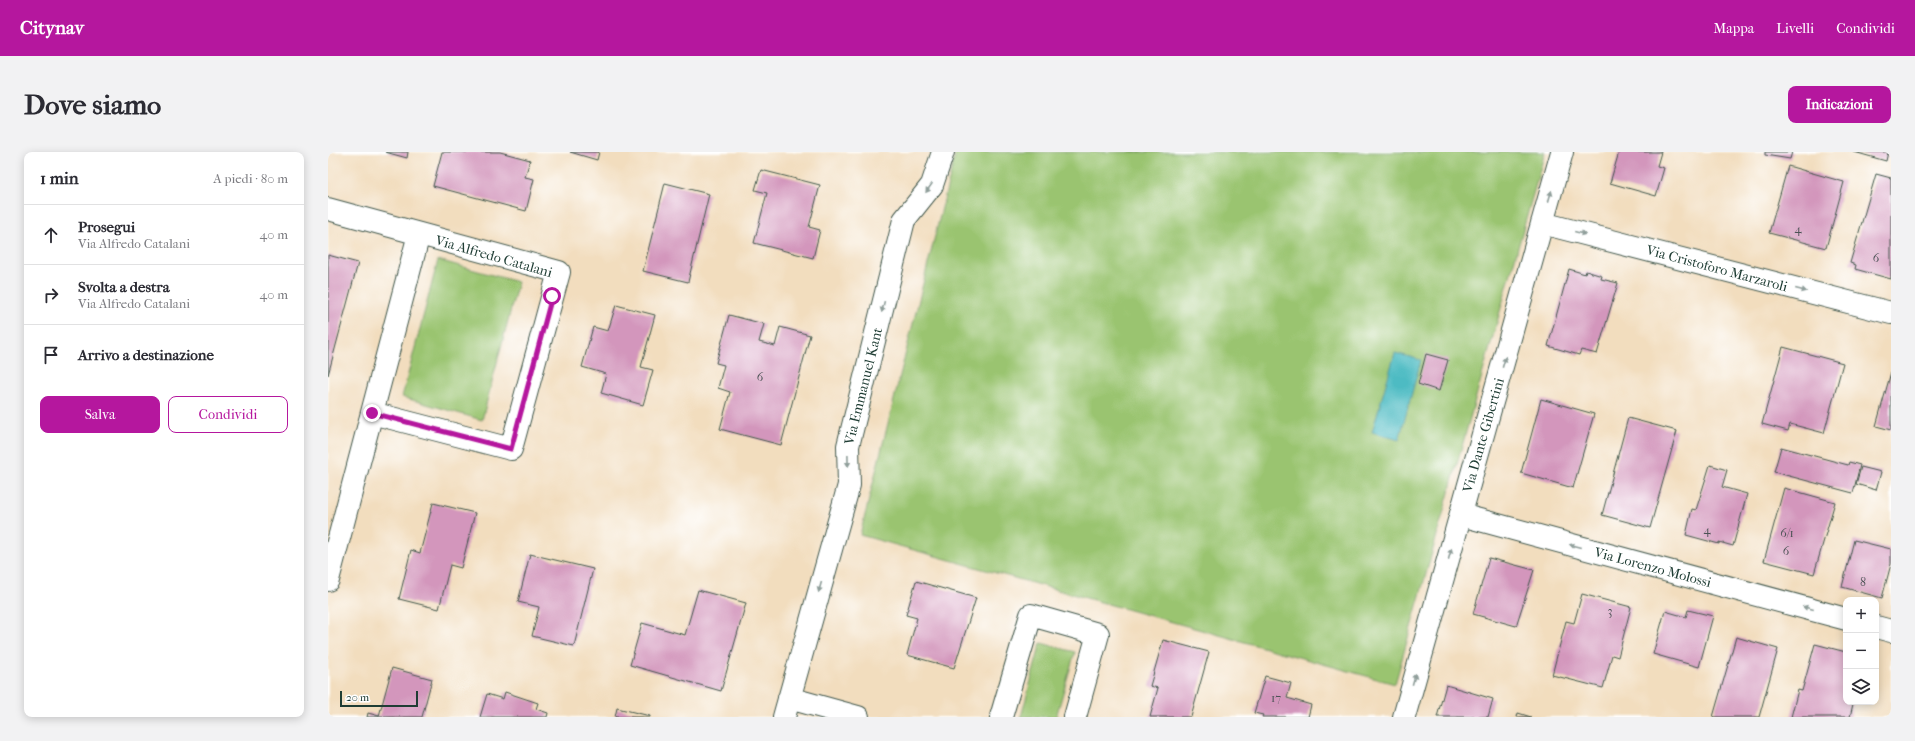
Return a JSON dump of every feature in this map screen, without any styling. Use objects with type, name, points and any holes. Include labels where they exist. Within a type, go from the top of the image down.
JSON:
[{"type":"street","name":"Via Emmanuel Kant","points":[[858,717],[786,707],[849,485],[848,446],[904,220],[932,185],[942,152]]},
{"type":"street","name":"Via Dante Gibertini","points":[[1404,717],[1562,152]]},
{"type":"street","name":"Via Alfredo Catalani","points":[[328,209],[559,272],[511,449],[372,413]]},
{"type":"street","name":"Via Cristoforo Marzaroli","points":[[1542,223],[1891,313]]},
{"type":"street","name":"Via Alfredo Catalani","points":[[328,580],[419,234]]},
{"type":"street","name":"Via Lorenzo Molossi","points":[[1461,515],[1843,618]]},
{"type":"street","points":[[1001,717],[1031,615],[1098,634],[1075,717]]},
{"type":"street","points":[[1879,628],[1891,631]]},
{"type":"green space","points":[[956,152],[1545,152],[1395,684],[860,535]]},
{"type":"green space","points":[[438,260],[518,282],[482,420],[402,397]]},
{"type":"green space","points":[[1041,643],[1075,652],[1056,717],[1021,717]]},
{"type":"water","points":[[1395,353],[1421,360],[1399,440],[1372,432]]},
{"type":"building","points":[[385,152],[408,152],[407,158]]},
{"type":"building","points":[[442,152],[500,152],[530,160],[525,177],[534,179],[526,211],[433,186]]},
{"type":"building","points":[[570,152],[599,152],[597,160]]},
{"type":"building","points":[[1619,152],[1661,152],[1657,166],[1664,168],[1656,196],[1610,183]]},
{"type":"building","points":[[1765,152],[1792,152],[1790,159],[1765,155]]},
{"type":"building","points":[[1854,152],[1888,152],[1886,161]]},
{"type":"building","points":[[1788,166],[1844,182],[1826,248],[1769,233]]},
{"type":"building","points":[[761,170],[820,185],[809,227],[820,230],[813,258],[754,243],[767,193],[755,190]]},
{"type":"building","points":[[1876,174],[1891,178],[1891,279],[1855,269],[1856,265],[1850,263]]},
{"type":"building","points":[[665,183],[709,194],[688,282],[643,271]]},
{"type":"building","points":[[328,255],[358,263],[328,375]]},
{"type":"building","points":[[1569,269],[1585,274],[1586,271],[1602,276],[1601,279],[1618,283],[1597,354],[1581,350],[1579,355],[1548,346]]},
{"type":"building","points":[[616,305],[655,315],[641,367],[653,370],[643,405],[601,393],[606,374],[582,367],[593,327],[608,331]]},
{"type":"building","points":[[729,315],[764,324],[759,342],[775,346],[780,327],[810,335],[781,445],[720,429],[730,392],[718,388],[724,365],[716,363]]},
{"type":"building","points":[[1783,347],[1843,363],[1824,433],[1790,424],[1788,431],[1762,424]]},
{"type":"building","points":[[1426,354],[1448,360],[1439,391],[1418,384]]},
{"type":"building","points":[[1891,372],[1891,430],[1876,426]]},
{"type":"building","points":[[1541,399],[1594,414],[1573,488],[1521,473]]},
{"type":"building","points":[[1628,418],[1677,431],[1650,528],[1602,515]]},
{"type":"building","points":[[1781,447],[1848,465],[1849,462],[1860,465],[1853,493],[1774,472]]},
{"type":"building","points":[[1710,465],[1727,470],[1722,487],[1747,494],[1733,546],[1719,542],[1719,544],[1686,535],[1692,509],[1696,510]]},
{"type":"building","points":[[1861,467],[1881,472],[1876,490],[1856,484]]},
{"type":"building","points":[[1784,488],[1835,502],[1814,574],[1764,561]]},
{"type":"building","points":[[433,503],[475,513],[461,568],[450,565],[439,609],[399,599],[411,550],[420,553]]},
{"type":"building","points":[[1854,540],[1891,549],[1891,564],[1882,598],[1842,587]]},
{"type":"building","points":[[530,554],[593,569],[574,646],[532,636],[539,607],[518,602]]},
{"type":"building","points":[[1489,558],[1534,570],[1516,626],[1473,614]]},
{"type":"building","points":[[916,581],[976,598],[954,668],[907,655],[917,618],[906,615]]},
{"type":"building","points":[[698,590],[746,603],[721,691],[630,665],[642,623],[685,635]]},
{"type":"building","points":[[1582,594],[1631,607],[1618,657],[1612,655],[1603,688],[1552,675],[1566,621],[1574,623]]},
{"type":"building","points":[[1688,610],[1713,616],[1699,667],[1653,654],[1665,611],[1686,617]]},
{"type":"building","points":[[1736,637],[1778,649],[1759,717],[1713,717]]},
{"type":"building","points":[[1163,640],[1209,652],[1191,717],[1150,717],[1158,688],[1150,686]]},
{"type":"building","points":[[1815,644],[1843,651],[1843,705],[1853,705],[1850,717],[1791,717],[1798,690],[1802,691]]},
{"type":"building","points":[[392,668],[432,679],[422,717],[367,717],[368,713],[379,716]]},
{"type":"building","points":[[1265,676],[1291,683],[1287,698],[1311,705],[1308,717],[1262,717],[1263,715],[1254,713]]},
{"type":"building","points":[[1446,685],[1493,699],[1488,717],[1437,717]]},
{"type":"building","points":[[505,692],[538,703],[536,709],[548,713],[547,717],[480,717],[487,694],[503,699]]},
{"type":"building","points":[[617,708],[650,716],[650,717],[615,717]]},
{"type":"building","points":[[1518,713],[1531,717],[1517,717]]},
{"type":"route","points":[[372,413],[511,449],[552,296]]}]
